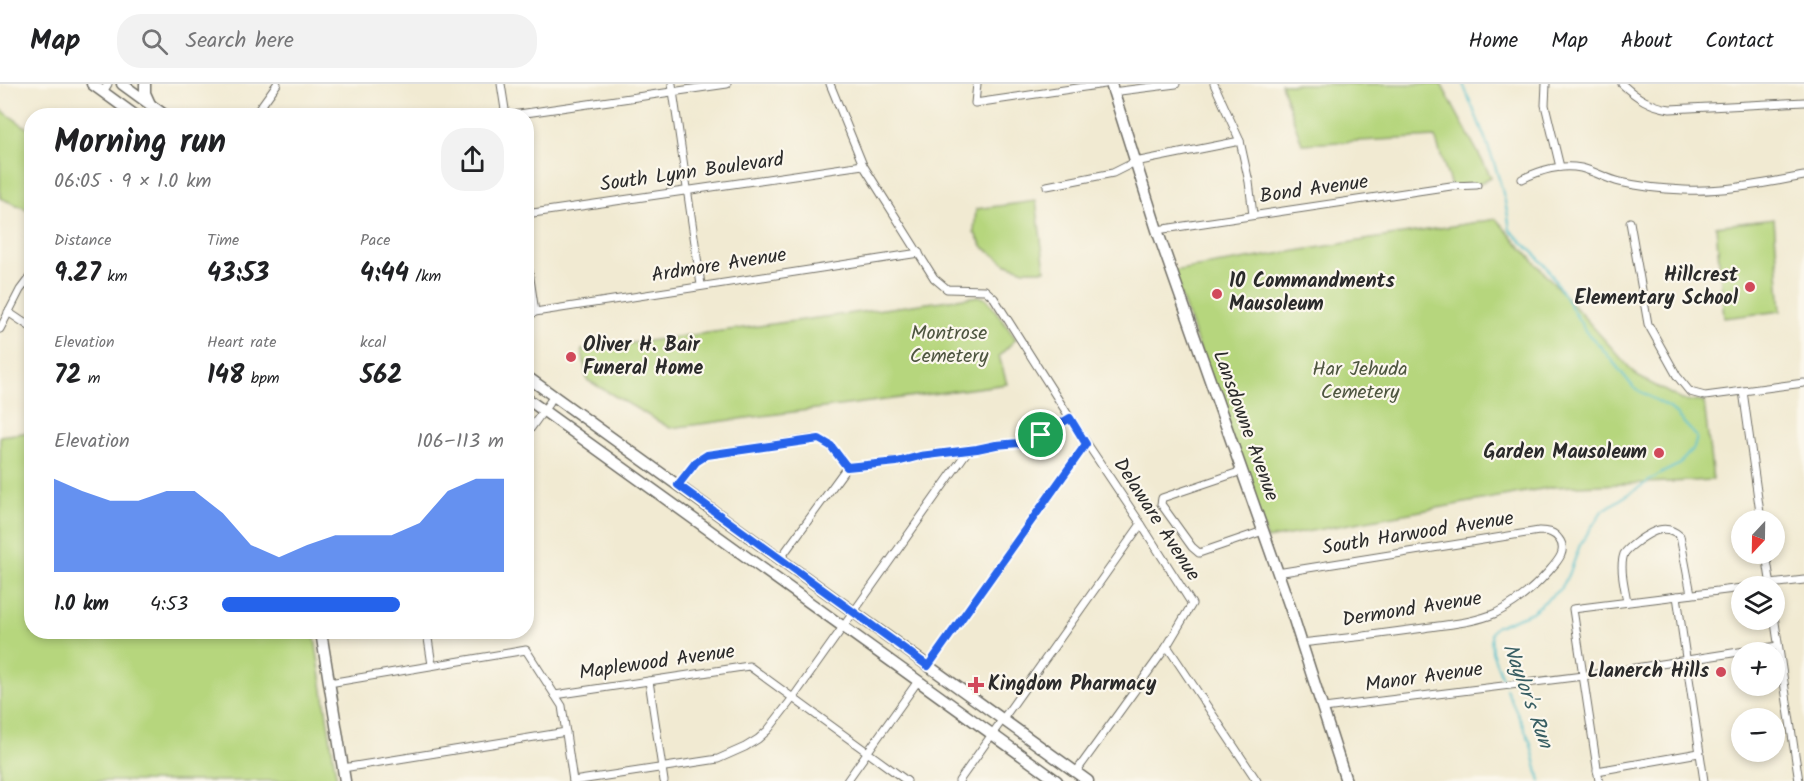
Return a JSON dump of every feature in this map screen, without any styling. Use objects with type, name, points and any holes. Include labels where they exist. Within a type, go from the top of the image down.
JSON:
[{"type":"main road","points":[[92,84],[106,88],[127,108]]},
{"type":"main road","points":[[122,84],[147,108]]},
{"type":"main road","points":[[145,84],[149,108]]},
{"type":"main road","name":"Lansdowne Avenue","points":[[1109,86],[1157,230],[1290,607],[1346,781]]},
{"type":"main road","points":[[534,382],[1088,781]]},
{"type":"main road","points":[[534,403],[1057,781]]},
{"type":"main road","points":[[322,639],[345,781]]},
{"type":"street","points":[[260,108],[277,84]]},
{"type":"street","points":[[501,84],[504,108]]},
{"type":"street","points":[[534,110],[672,87],[727,84]]},
{"type":"street","points":[[830,84],[863,165],[919,253]]},
{"type":"street","points":[[977,84],[975,103],[1109,86],[1176,84]]},
{"type":"street","points":[[1214,84],[1240,141],[1249,182],[1252,215]]},
{"type":"street","points":[[1546,84],[1545,105],[1560,167]]},
{"type":"street","points":[[1622,84],[1637,98],[1654,106],[1670,109],[1691,110],[1804,102]]},
{"type":"street","points":[[672,87],[701,285]]},
{"type":"street","points":[[1047,186],[1113,173],[1135,162],[1240,141]]},
{"type":"street","name":"South Lynn Boulevard","points":[[534,213],[863,165]]},
{"type":"street","points":[[1522,179],[1551,168],[1582,168],[1638,186],[1692,190],[1729,188],[1804,176]]},
{"type":"street","name":"Bond Avenue","points":[[1157,230],[1451,186],[1477,185]]},
{"type":"street","points":[[1630,222],[1648,324],[1677,376],[1690,392],[1705,396],[1804,383]]},
{"type":"street","name":"Delaware Avenue","points":[[919,253],[934,278],[947,289],[985,290],[994,298],[1086,444],[1192,604],[1167,646]]},
{"type":"street","name":"Ardmore Avenue","points":[[535,312],[919,253]]},
{"type":"street","points":[[0,330],[24,287]]},
{"type":"street","points":[[534,305],[535,312]]},
{"type":"street","points":[[8,312],[24,323]]},
{"type":"street","points":[[1743,391],[1760,510]]},
{"type":"street","points":[[534,424],[554,396]]},
{"type":"street","points":[[780,559],[847,467],[897,462],[920,456],[1019,443],[1041,435],[1070,418]]},
{"type":"street","points":[[678,485],[696,462],[707,455],[812,439],[831,446],[847,467]]},
{"type":"street","points":[[928,666],[1086,444]]},
{"type":"street","points":[[329,683],[526,650],[562,706],[573,781],[718,759],[745,747],[768,730],[844,627],[969,449]]},
{"type":"street","points":[[1242,471],[1162,498],[1161,504],[1199,553],[1263,531]]},
{"type":"street","points":[[959,781],[1141,524]]},
{"type":"street","points":[[1627,602],[1622,563],[1625,553],[1642,537],[1664,528],[1680,536],[1691,594]]},
{"type":"street","name":"South Harwood Avenue","points":[[1277,573],[1539,531],[1550,531],[1560,540]]},
{"type":"street","name":"Dermond Avenue","points":[[1301,643],[1467,622],[1496,613],[1527,594],[1545,575],[1563,551],[1560,540]]},
{"type":"street","points":[[1785,583],[1804,580]]},
{"type":"street","points":[[1599,781],[1573,609],[1731,589]]},
{"type":"street","points":[[1677,596],[1704,781]]},
{"type":"street","points":[[428,639],[432,665]]},
{"type":"street","points":[[1076,772],[1167,646],[1257,781]]},
{"type":"street","name":"Manor Avenue","points":[[1324,708],[1583,676],[1731,653]]},
{"type":"street","name":"Maplewood Avenue","points":[[555,695],[749,666],[908,781]]},
{"type":"street","points":[[650,681],[664,781]]},
{"type":"street","points":[[849,779],[918,681]]},
{"type":"street","points":[[1785,691],[1799,781]]},
{"type":"street","points":[[343,768],[566,732]]},
{"type":"street","points":[[1597,771],[1699,753]]},
{"type":"green space","points":[[1281,84],[1441,84],[1491,177],[1477,185],[1451,186],[1435,137],[1302,144]]},
{"type":"green space","points":[[0,109],[24,126],[24,208],[0,198]]},
{"type":"green space","points":[[1036,201],[1045,270],[1024,270],[1007,264],[983,247],[974,232],[976,209]]},
{"type":"green space","name":"Har Jehuda Cemetery","points":[[1496,219],[1637,376],[1682,400],[1704,402],[1713,480],[1553,487],[1267,539],[1172,271]]},
{"type":"green space","points":[[1774,219],[1781,311],[1724,318],[1716,226]]},
{"type":"green space","name":"Montrose Cemetery","points":[[979,296],[987,299],[1016,339],[999,356],[1007,384],[670,428],[587,380],[582,350]]},
{"type":"green space","points":[[24,433],[24,639],[315,639],[337,781],[0,781],[0,436]]},
{"type":"waterway","name":"Naylor's Run","points":[[1463,84],[1498,174],[1510,230],[1548,269],[1586,332],[1634,388],[1670,408],[1697,437],[1694,448],[1678,465],[1602,511],[1580,545],[1569,575],[1561,588],[1532,612],[1495,627],[1491,633],[1492,652],[1504,683]]},
{"type":"waterway","name":"Naylor's Run","points":[[1506,689],[1530,741],[1540,781]]},
{"type":"place","name":"Hillcrest Elementary School","points":[[1750,287]]},
{"type":"place","name":"10 Commandments Mausoleum","points":[[1217,294]]},
{"type":"place","name":"Oliver H. Bair Funeral Home","points":[[571,357]]},
{"type":"place","name":"Garden Mausoleum","points":[[1659,453]]},
{"type":"place","name":"Llanerch Hills","points":[[1721,672]]},
{"type":"place","name":"Kingdom Pharmacy","points":[[976,685]]},
{"type":"route","points":[[1070,418],[1086,444],[928,666],[678,485],[696,462],[707,455],[812,439],[819,439],[831,446],[847,467],[897,462],[920,456],[1019,443],[1041,435],[1070,418]]}]
